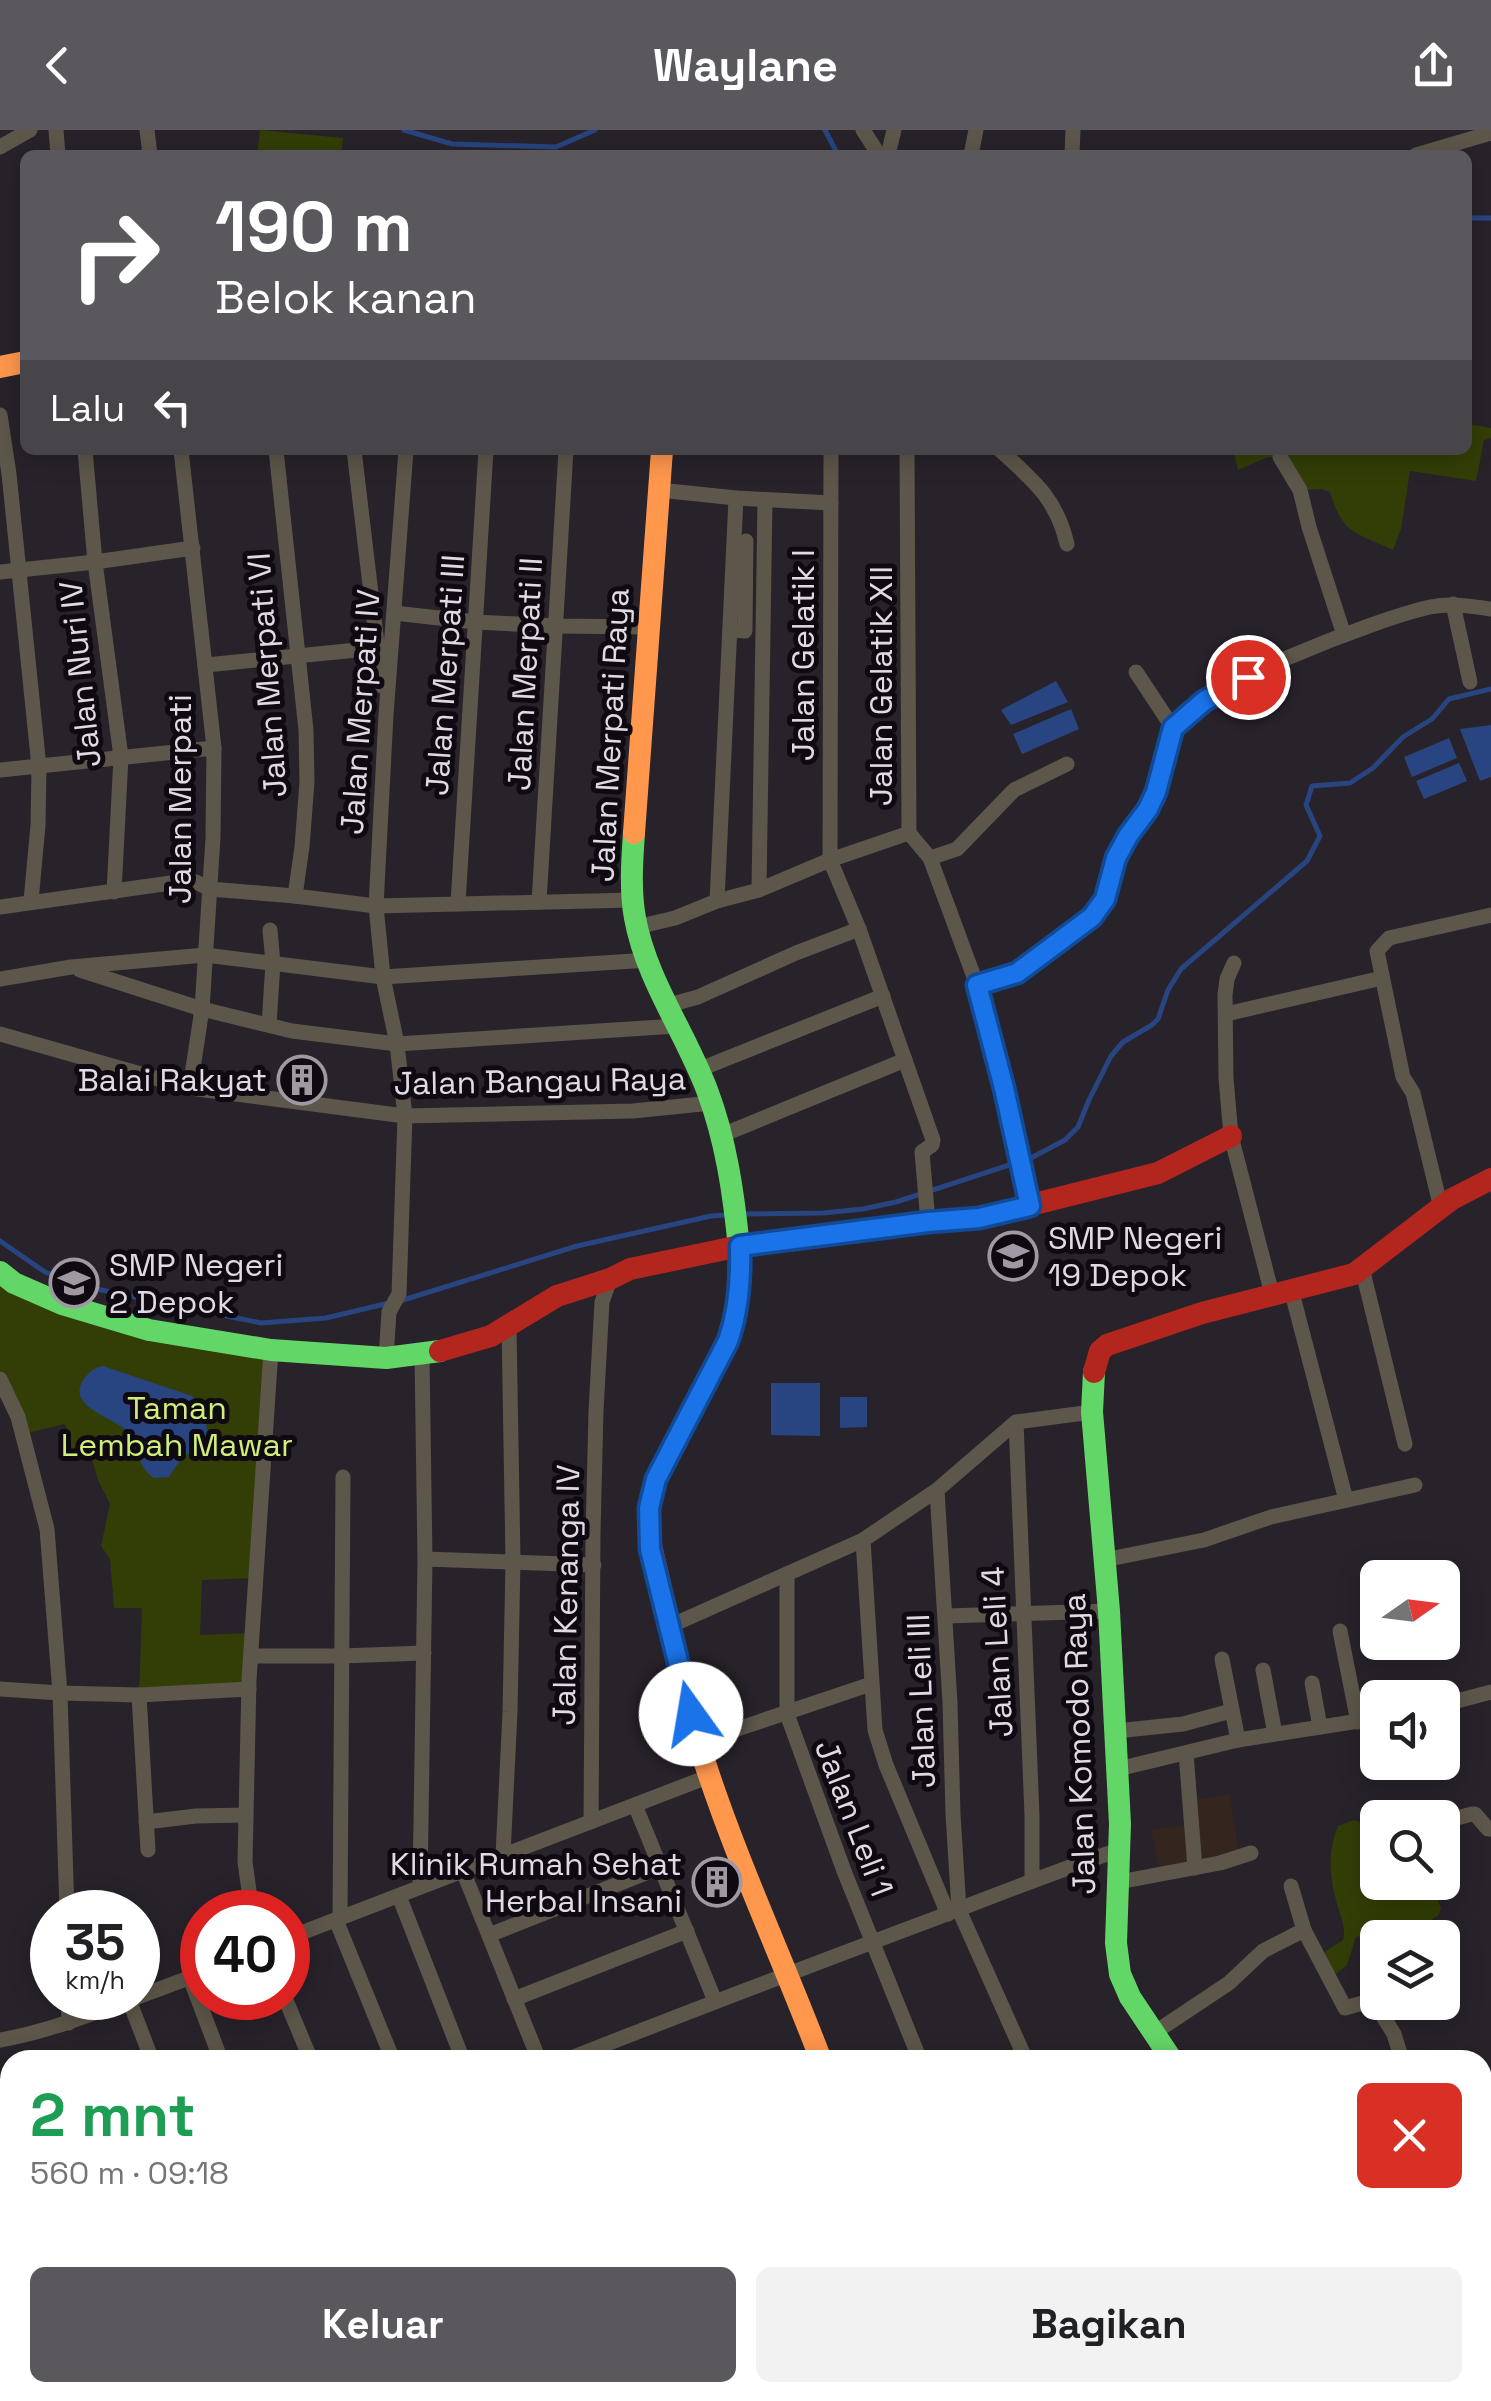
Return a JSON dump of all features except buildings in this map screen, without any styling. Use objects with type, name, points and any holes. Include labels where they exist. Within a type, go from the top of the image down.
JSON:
[{"type":"main road","name":"Jalan Merpati Raya","points":[[662,455],[633,850],[634,900],[649,960],[722,1135],[738,1236],[740,1292],[728,1341],[656,1479],[649,1508],[650,1549],[710,1776],[817,2050]]},
{"type":"main road","points":[[0,1272],[14,1283],[62,1304],[149,1330],[271,1350],[386,1358],[422,1355],[490,1336],[558,1296],[738,1236],[979,1218],[1158,1173],[1231,1136]]},
{"type":"main road","points":[[1282,1292],[1354,1274],[1450,1198],[1491,1179]]},
{"type":"main road","name":"Jalan Komodo Raya","points":[[1165,2050],[1130,1997],[1120,1974],[1116,1943],[1118,1769],[1092,1412],[1094,1367],[1100,1351],[1107,1346],[1202,1313],[1282,1292]]},
{"type":"street","points":[[0,146],[30,130]]},
{"type":"street","points":[[1433,150],[1491,133]]},
{"type":"street","points":[[0,415],[39,767],[32,902]]},
{"type":"street","name":"Jalan Nuri IV","points":[[85,455],[95,562],[121,757],[114,892]]},
{"type":"street","name":"Jalan Merpati","points":[[182,455],[214,748],[202,1009],[190,1088]]},
{"type":"street","name":"Jalan Merpati VI","points":[[277,455],[306,730],[307,782],[295,896]]},
{"type":"street","points":[[355,455],[386,715]]},
{"type":"street","name":"Jalan Merpati IV","points":[[386,1358],[389,1312],[399,1294],[405,1116],[376,906],[406,455]]},
{"type":"street","name":"Jalan Merpati III","points":[[458,903],[486,455]]},
{"type":"street","name":"Jalan Merpati II","points":[[539,902],[566,455]]},
{"type":"street","name":"Jalan Gelatik I","points":[[830,860],[831,455]]},
{"type":"street","name":"Jalan Gelatik XII","points":[[907,455],[909,833],[930,858],[977,985],[1030,1206]]},
{"type":"street","points":[[1005,455],[1048,498],[1058,514],[1067,544]]},
{"type":"street","points":[[1280,457],[1300,490],[1344,635]]},
{"type":"street","points":[[659,490],[831,503]]},
{"type":"street","points":[[717,901],[736,498]]},
{"type":"street","points":[[758,890],[765,500]]},
{"type":"street","points":[[730,630],[745,631],[746,541]]},
{"type":"street","points":[[0,572],[193,548]]},
{"type":"street","points":[[1452,604],[1470,682]]},
{"type":"street","points":[[977,985],[1025,968],[1099,908],[1116,858],[1156,792],[1173,728],[1189,712],[1293,655],[1344,635],[1430,607],[1452,604],[1491,609]]},
{"type":"street","points":[[394,613],[476,622],[648,627]]},
{"type":"street","points":[[206,665],[377,648]]},
{"type":"street","points":[[1136,672],[1173,728]]},
{"type":"street","points":[[0,770],[214,748]]},
{"type":"street","points":[[930,858],[956,849],[1014,790],[1067,764]]},
{"type":"street","points":[[638,926],[758,890],[909,833]]},
{"type":"street","points":[[830,860],[859,929],[933,1140],[922,1152],[928,1222]]},
{"type":"street","points":[[0,907],[184,881],[210,889],[376,906],[634,900]]},
{"type":"street","points":[[1440,1208],[1413,1094],[1403,1076],[1377,951],[1389,938],[1491,915]]},
{"type":"street","points":[[71,967],[202,1009],[292,1031],[397,1044],[673,1016],[698,997],[859,929]]},
{"type":"street","points":[[269,1025],[270,930]]},
{"type":"street","points":[[0,979],[71,967],[205,955],[383,978],[649,960]]},
{"type":"street","points":[[1234,963],[1226,986],[1231,1136],[1346,1500]]},
{"type":"street","points":[[1226,1014],[1382,978]]},
{"type":"street","points":[[698,1070],[883,996]]},
{"type":"street","name":"Jalan Bangau Raya","points":[[0,1034],[190,1088],[405,1116],[633,1111],[712,1104]]},
{"type":"street","points":[[722,1135],[904,1060]]},
{"type":"street","points":[[1362,1268],[1406,1444]]},
{"type":"street","name":"Jalan Kenanga IV","points":[[591,1822],[594,1470],[602,1302],[610,1279]]},
{"type":"street","points":[[503,1856],[513,1561],[509,1326]]},
{"type":"street","points":[[249,1890],[250,1656],[271,1350]]},
{"type":"street","points":[[420,1887],[425,1559],[422,1355]]},
{"type":"street","points":[[0,1380],[18,1417],[47,1529],[60,1693],[66,1890]]},
{"type":"street","points":[[670,1626],[862,1540],[937,1490],[1016,1422],[1092,1412]]},
{"type":"street","name":"Jalan Leli 4","points":[[1016,1422],[1032,1880]]},
{"type":"street","points":[[344,1476],[338,1920],[389,2050]]},
{"type":"street","points":[[1104,1560],[1204,1540],[1271,1517],[1415,1485]]},
{"type":"street","name":"Jalan Leli III","points":[[937,1490],[946,1616],[953,1912]]},
{"type":"street","points":[[862,1540],[875,1730],[882,1754],[1021,2050]]},
{"type":"street","points":[[425,1559],[594,1566]]},
{"type":"street","name":"Jalan Leli 1","points":[[787,1576],[787,1714],[824,1819],[916,2050]]},
{"type":"street","points":[[946,1616],[1109,1611]]},
{"type":"street","points":[[1118,1769],[1238,1740],[1358,1722],[1340,1631]]},
{"type":"street","points":[[250,1656],[424,1654]]},
{"type":"street","points":[[1222,1659],[1238,1740]]},
{"type":"street","points":[[1263,1670],[1275,1734]]},
{"type":"street","points":[[1312,1683],[1320,1727]]},
{"type":"street","points":[[699,1742],[871,1684]]},
{"type":"street","points":[[0,1688],[140,1695],[249,1689]]},
{"type":"street","points":[[1460,1701],[1491,1692]]},
{"type":"street","points":[[140,1695],[148,1850]]},
{"type":"street","points":[[1116,1731],[1183,1724],[1232,1711]]},
{"type":"street","points":[[1186,1753],[1194,1868]]},
{"type":"street","points":[[310,1930],[710,1776]]},
{"type":"street","points":[[636,1805],[715,2001]]},
{"type":"street","points":[[1460,1817],[1475,1814],[1491,1829]]},
{"type":"street","points":[[146,1822],[246,1815]]},
{"type":"street","points":[[612,2050],[715,2001],[788,1972],[1119,1850]]},
{"type":"street","points":[[1119,1882],[1220,1863],[1251,1853]]},
{"type":"street","points":[[489,1935],[661,1868]]},
{"type":"street","points":[[463,1871],[535,2050]]},
{"type":"street","points":[[1291,1886],[1304,1930],[1345,2008],[1373,2000],[1399,2050]]},
{"type":"street","points":[[399,1896],[460,2050]]},
{"type":"street","points":[[1154,2033],[1229,1983],[1263,1951],[1304,1930]]},
{"type":"street","points":[[514,2000],[687,1932]]},
{"type":"street","points":[[0,2040],[35,2034],[77,2020]]},
{"type":"street","points":[[140,2020],[149,2050]]},
{"type":"street","points":[[209,2020],[218,2050]]},
{"type":"street","points":[[295,2020],[307,2050]]},
{"type":"shaded area","points":[[1230,1794],[1239,1853],[1160,1874],[1151,1830],[1194,1824],[1191,1800]]},
{"type":"green space","points":[[260,130],[343,138],[342,150],[258,150]]},
{"type":"green space","points":[[1472,425],[1491,428],[1491,438],[1484,440],[1476,481],[1410,471],[1401,529],[1393,550],[1346,525],[1330,492],[1300,490],[1280,457],[1268,457],[1238,470],[1234,455],[1472,455]]},
{"type":"green space","name":"Taman Lembah Mawar","points":[[0,1272],[62,1304],[271,1350],[256,1578],[202,1580],[200,1635],[252,1633],[249,1689],[139,1695],[142,1608],[114,1608],[110,1559],[101,1546],[110,1504],[88,1446],[72,1449],[65,1424],[23,1434],[0,1379]]},
{"type":"green space","points":[[1354,1820],[1360,1822],[1360,1900],[1438,1900],[1441,1909],[1431,1920],[1360,1920],[1360,1936],[1356,1937],[1347,1965],[1336,1974],[1324,1956],[1344,1935],[1332,1881],[1331,1853],[1338,1826]]},
{"type":"water","points":[[1056,681],[1068,702],[1011,725],[1001,710]]},
{"type":"water","points":[[1071,709],[1079,729],[1022,754],[1013,734]]},
{"type":"water","points":[[1491,725],[1491,777],[1480,781],[1460,729]]},
{"type":"water","points":[[1449,738],[1457,758],[1412,777],[1404,757]]},
{"type":"water","points":[[1459,763],[1467,781],[1424,799],[1416,781]]},
{"type":"water","points":[[103,1366],[192,1396],[206,1423],[204,1452],[187,1455],[169,1477],[154,1478],[148,1473],[127,1431],[92,1410],[80,1396],[84,1379]]},
{"type":"water","points":[[771,1383],[820,1383],[820,1436],[771,1435]]},
{"type":"water","points":[[840,1397],[867,1397],[867,1427],[840,1428]]},
{"type":"waterway","points":[[404,130],[452,144],[556,147],[595,130]]},
{"type":"waterway","points":[[825,130],[835,150]]},
{"type":"waterway","points":[[1472,218],[1491,218]]},
{"type":"waterway","points":[[743,1214],[823,1213],[896,1202],[1031,1158],[1065,1140],[1078,1127],[1111,1056],[1123,1042],[1158,1019],[1168,990],[1181,969],[1307,861],[1320,836],[1306,805],[1312,786],[1350,783],[1373,768],[1403,737],[1432,719],[1449,699],[1491,689]]},
{"type":"waterway","points":[[400,1301],[577,1246],[727,1215]]},
{"type":"waterway","points":[[0,1241],[45,1272],[77,1285],[261,1323],[326,1318],[389,1303]]},
{"type":"traffic: fast","points":[[634,833],[632,897],[640,941],[714,1109],[728,1168],[739,1249]]},
{"type":"traffic: fast","points":[[0,1272],[14,1283],[62,1304],[149,1330],[271,1350],[386,1358],[440,1351]]},
{"type":"traffic: fast","points":[[1094,1372],[1092,1412],[1109,1611],[1120,1824],[1116,1943],[1120,1974],[1130,1997],[1165,2050]]},
{"type":"traffic: slow","points":[[0,367],[20,363]]},
{"type":"traffic: slow","points":[[634,833],[662,455]]},
{"type":"traffic: slow","points":[[677,1656],[717,1798],[817,2050]]},
{"type":"traffic: jam","points":[[440,1351],[491,1336],[557,1296],[630,1269],[740,1246],[979,1218],[1158,1173],[1231,1136]]},
{"type":"traffic: jam","points":[[1094,1372],[1100,1351],[1107,1345],[1202,1313],[1354,1274],[1452,1199],[1491,1179]]},
{"type":"traffic: jam","points":[[677,1656],[649,1536],[649,1508],[656,1479],[727,1341],[737,1304],[739,1249]]},
{"type":"place","name":"Balai Rakyat","points":[[302,1080]]},
{"type":"place","name":"SMP Negeri 19 Depok","points":[[1013,1256]]},
{"type":"place","name":"SMP Negeri 2 Depok","points":[[74,1283]]},
{"type":"place","name":"Klinik Rumah Sehat Herbal Insani","points":[[717,1882]]},
{"type":"route","points":[[691,1714],[650,1549],[649,1508],[656,1479],[734,1324],[740,1292],[740,1246],[979,1218],[1030,1206],[977,985],[1017,973],[1092,917],[1105,899],[1116,858],[1156,792],[1173,728],[1204,701],[1248,677]]}]
